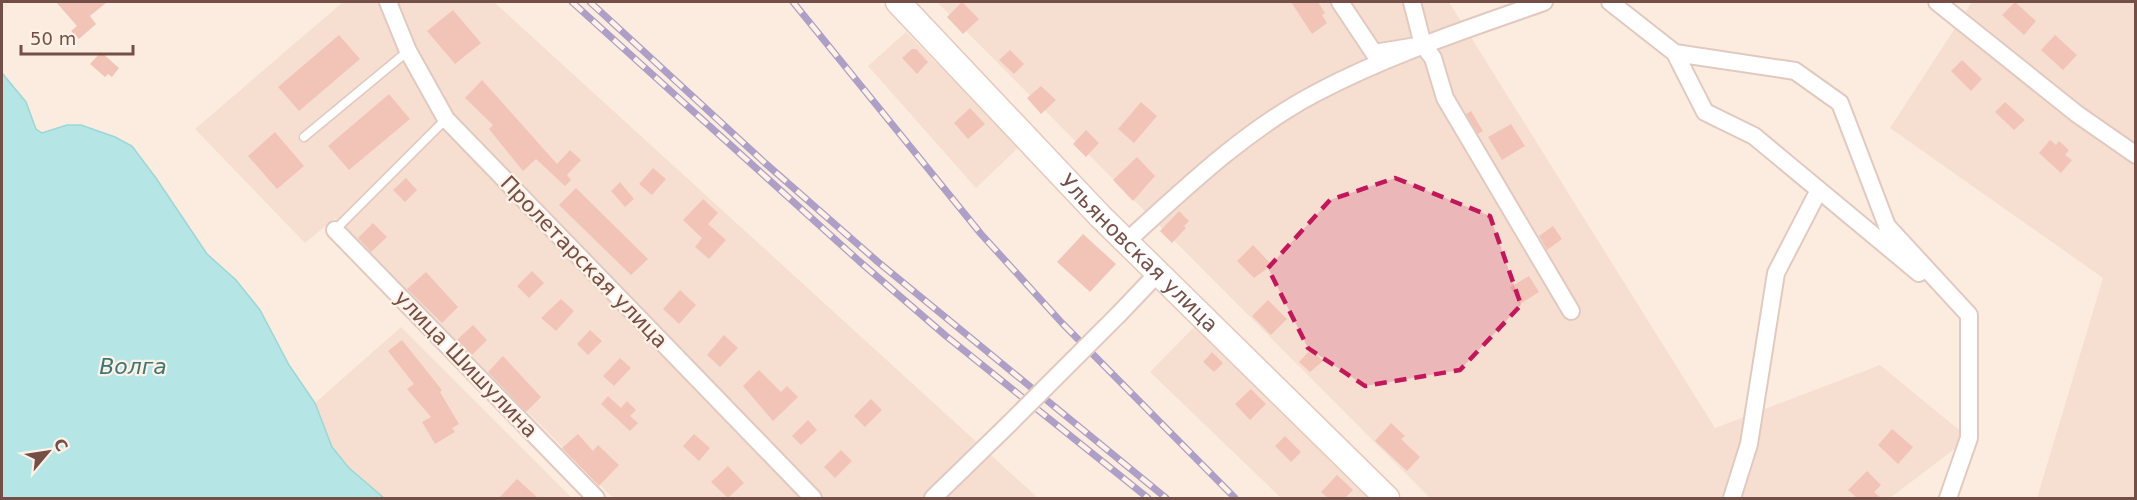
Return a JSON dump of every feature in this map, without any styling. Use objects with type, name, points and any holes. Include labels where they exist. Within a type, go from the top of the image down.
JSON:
[{"type":"main road","name":"Ульяновская улица","points":[[898,2],[1126,242],[1387,498]]},
{"type":"street","name":"Пролетарская улица","points":[[388,2],[408,51],[446,119],[813,498]]},
{"type":"street","points":[[1340,2],[1374,53],[1423,45]]},
{"type":"street","points":[[1412,2],[1423,45],[1433,58],[1445,98],[1571,311]]},
{"type":"street","points":[[1126,242],[1219,157],[1315,94],[1423,45],[1544,2]]},
{"type":"street","points":[[1610,2],[1675,53],[1705,112],[1754,136],[1969,315]]},
{"type":"street","points":[[1937,2],[2077,114],[2136,155]]},
{"type":"street","points":[[1675,53],[1795,71],[1840,103],[1887,226],[1969,315],[1969,438],[1948,498]]},
{"type":"street","points":[[1732,498],[1749,444],[1776,273],[1819,190]]},
{"type":"street","name":"улица Шишулина","points":[[335,230],[596,498]]},
{"type":"street","points":[[933,498],[1158,273]]},
{"type":"lane","points":[[304,137],[408,51]]},
{"type":"lane","points":[[335,230],[446,119]]},
{"type":"highlighted area","points":[[1395,178],[1490,216],[1521,305],[1460,370],[1365,386],[1308,348],[1268,268],[1330,200]]},
{"type":"shaded area","points":[[343,2],[494,2],[1038,498],[613,498],[335,218],[305,243],[195,129]]},
{"type":"shaded area","points":[[937,2],[1449,2],[1715,428],[1880,365],[1969,438],[1890,498],[1430,498]]},
{"type":"shaded area","points":[[1972,2],[2135,2],[2135,498],[2037,498],[2103,278],[1890,128]]},
{"type":"shaded area","points":[[906,32],[1019,147],[976,188],[868,66]]},
{"type":"shaded area","points":[[1195,326],[1375,498],[1281,498],[1150,372]]},
{"type":"shaded area","points":[[401,327],[572,498],[384,498],[349,468],[332,447],[315,403]]},
{"type":"water","name":"Волга","points":[[2,73],[26,102],[36,129],[42,133],[67,125],[81,125],[115,137],[132,146],[207,254],[236,280],[260,310],[289,365],[315,403],[332,447],[349,468],[384,498],[2,498]]},
{"type":"building","points":[[56,2],[107,2],[90,16],[96,24],[79,39],[71,31],[77,26]]},
{"type":"building","points":[[962,2],[979,19],[963,34],[947,17]]},
{"type":"building","points":[[1291,2],[1318,2],[1325,13],[1322,15],[1327,23],[1312,34]]},
{"type":"building","points":[[2015,2],[2036,21],[2024,35],[2002,15]]},
{"type":"building","points":[[453,10],[481,43],[455,64],[427,31]]},
{"type":"building","points":[[339,35],[360,59],[299,111],[278,87]]},
{"type":"building","points":[[2055,35],[2077,55],[2063,70],[2041,50]]},
{"type":"building","points":[[912,49],[916,49],[928,62],[917,74],[902,58]]},
{"type":"building","points":[[1010,50],[1024,64],[1014,74],[999,60]]},
{"type":"building","points":[[101,52],[119,68],[112,77],[108,74],[105,77],[90,64]]},
{"type":"building","points":[[1962,60],[1982,79],[1971,91],[1951,71]]},
{"type":"building","points":[[482,80],[557,164],[570,150],[581,160],[567,175],[571,180],[565,186],[536,159],[523,171],[489,129],[493,125],[465,98]]},
{"type":"building","points":[[1041,86],[1056,100],[1041,114],[1027,98]]},
{"type":"building","points":[[389,94],[410,119],[349,170],[328,146]]},
{"type":"building","points":[[1141,102],[1157,116],[1134,143],[1118,129]]},
{"type":"building","points":[[2005,102],[2025,120],[2014,130],[1995,112]]},
{"type":"building","points":[[970,108],[985,124],[968,139],[954,123]]},
{"type":"building","points":[[1471,111],[1483,131],[1478,134],[1466,114]]},
{"type":"building","points":[[1511,124],[1525,146],[1502,160],[1488,137]]},
{"type":"building","points":[[1086,130],[1099,143],[1086,157],[1073,144]]},
{"type":"building","points":[[275,132],[304,166],[277,189],[248,156]]},
{"type":"building","points":[[2050,140],[2056,145],[2059,141],[2069,150],[2065,155],[2072,160],[2061,173],[2039,153]]},
{"type":"building","points":[[1137,157],[1155,176],[1133,201],[1113,180]]},
{"type":"building","points":[[653,168],[666,179],[652,195],[639,184]]},
{"type":"building","points":[[406,178],[417,190],[405,202],[393,190]]},
{"type":"building","points":[[620,182],[634,199],[625,207],[611,191]]},
{"type":"building","points":[[576,188],[648,259],[631,275],[559,205]]},
{"type":"building","points":[[703,199],[718,213],[708,224],[726,240],[709,259],[695,247],[702,238],[683,220]]},
{"type":"building","points":[[1179,211],[1189,221],[1184,226],[1186,228],[1172,243],[1160,231]]},
{"type":"building","points":[[373,223],[387,237],[371,252],[358,238]]},
{"type":"building","points":[[1553,226],[1562,239],[1547,250],[1539,236]]},
{"type":"building","points":[[1083,234],[1116,264],[1090,292],[1057,262]]},
{"type":"building","points":[[1253,245],[1272,265],[1254,278],[1237,261]]},
{"type":"building","points":[[532,271],[544,283],[529,298],[517,286]]},
{"type":"building","points":[[426,272],[458,307],[442,323],[407,289]]},
{"type":"building","points":[[1529,276],[1539,292],[1520,304],[1510,287]]},
{"type":"building","points":[[680,290],[696,305],[679,324],[663,309]]},
{"type":"building","points":[[561,299],[574,311],[556,331],[541,318]]},
{"type":"building","points":[[1268,300],[1287,319],[1271,335],[1252,316]]},
{"type":"building","points":[[473,325],[487,340],[472,355],[457,340]]},
{"type":"building","points":[[590,330],[602,341],[588,355],[577,344]]},
{"type":"building","points":[[724,335],[738,348],[720,367],[707,355]]},
{"type":"building","points":[[402,340],[442,390],[440,392],[459,424],[452,428],[455,432],[435,444],[422,422],[431,417],[407,389],[414,384],[388,351]]},
{"type":"building","points":[[1311,349],[1323,361],[1310,372],[1299,362]]},
{"type":"building","points":[[1212,352],[1223,363],[1214,372],[1203,362]]},
{"type":"building","points":[[503,356],[541,397],[526,412],[488,372]]},
{"type":"building","points":[[620,358],[631,368],[614,386],[603,376]]},
{"type":"building","points":[[759,370],[781,392],[787,386],[798,397],[773,421],[743,386]]},
{"type":"building","points":[[1251,389],[1266,404],[1250,420],[1235,404]]},
{"type":"building","points":[[608,396],[621,408],[627,401],[636,410],[630,416],[638,423],[630,431],[601,404]]},
{"type":"building","points":[[871,399],[882,410],[865,427],[854,416]]},
{"type":"building","points":[[808,420],[817,430],[801,445],[792,436]]},
{"type":"building","points":[[1391,423],[1405,436],[1401,439],[1420,457],[1407,471],[1375,441]]},
{"type":"building","points":[[1892,429],[1913,447],[1898,464],[1878,445]]},
{"type":"building","points":[[578,434],[593,451],[598,445],[619,465],[599,486],[562,448]]},
{"type":"building","points":[[694,434],[710,448],[699,461],[683,446]]},
{"type":"building","points":[[1285,436],[1301,452],[1291,462],[1275,446]]},
{"type":"building","points":[[841,450],[852,461],[835,478],[824,467]]},
{"type":"building","points":[[728,466],[744,483],[728,498],[711,482]]},
{"type":"building","points":[[1867,471],[1881,485],[1874,492],[1881,498],[1857,498],[1848,490]]},
{"type":"building","points":[[1337,475],[1353,490],[1345,498],[1328,498],[1321,492]]},
{"type":"building","points":[[517,479],[538,498],[499,498]]},
{"type":"railway","points":[[572,2],[859,261],[946,336],[1148,498]]},
{"type":"railway","points":[[590,2],[765,163],[878,262],[1166,498]]},
{"type":"railway","points":[[793,2],[981,234],[1062,323],[1235,498]]}]
